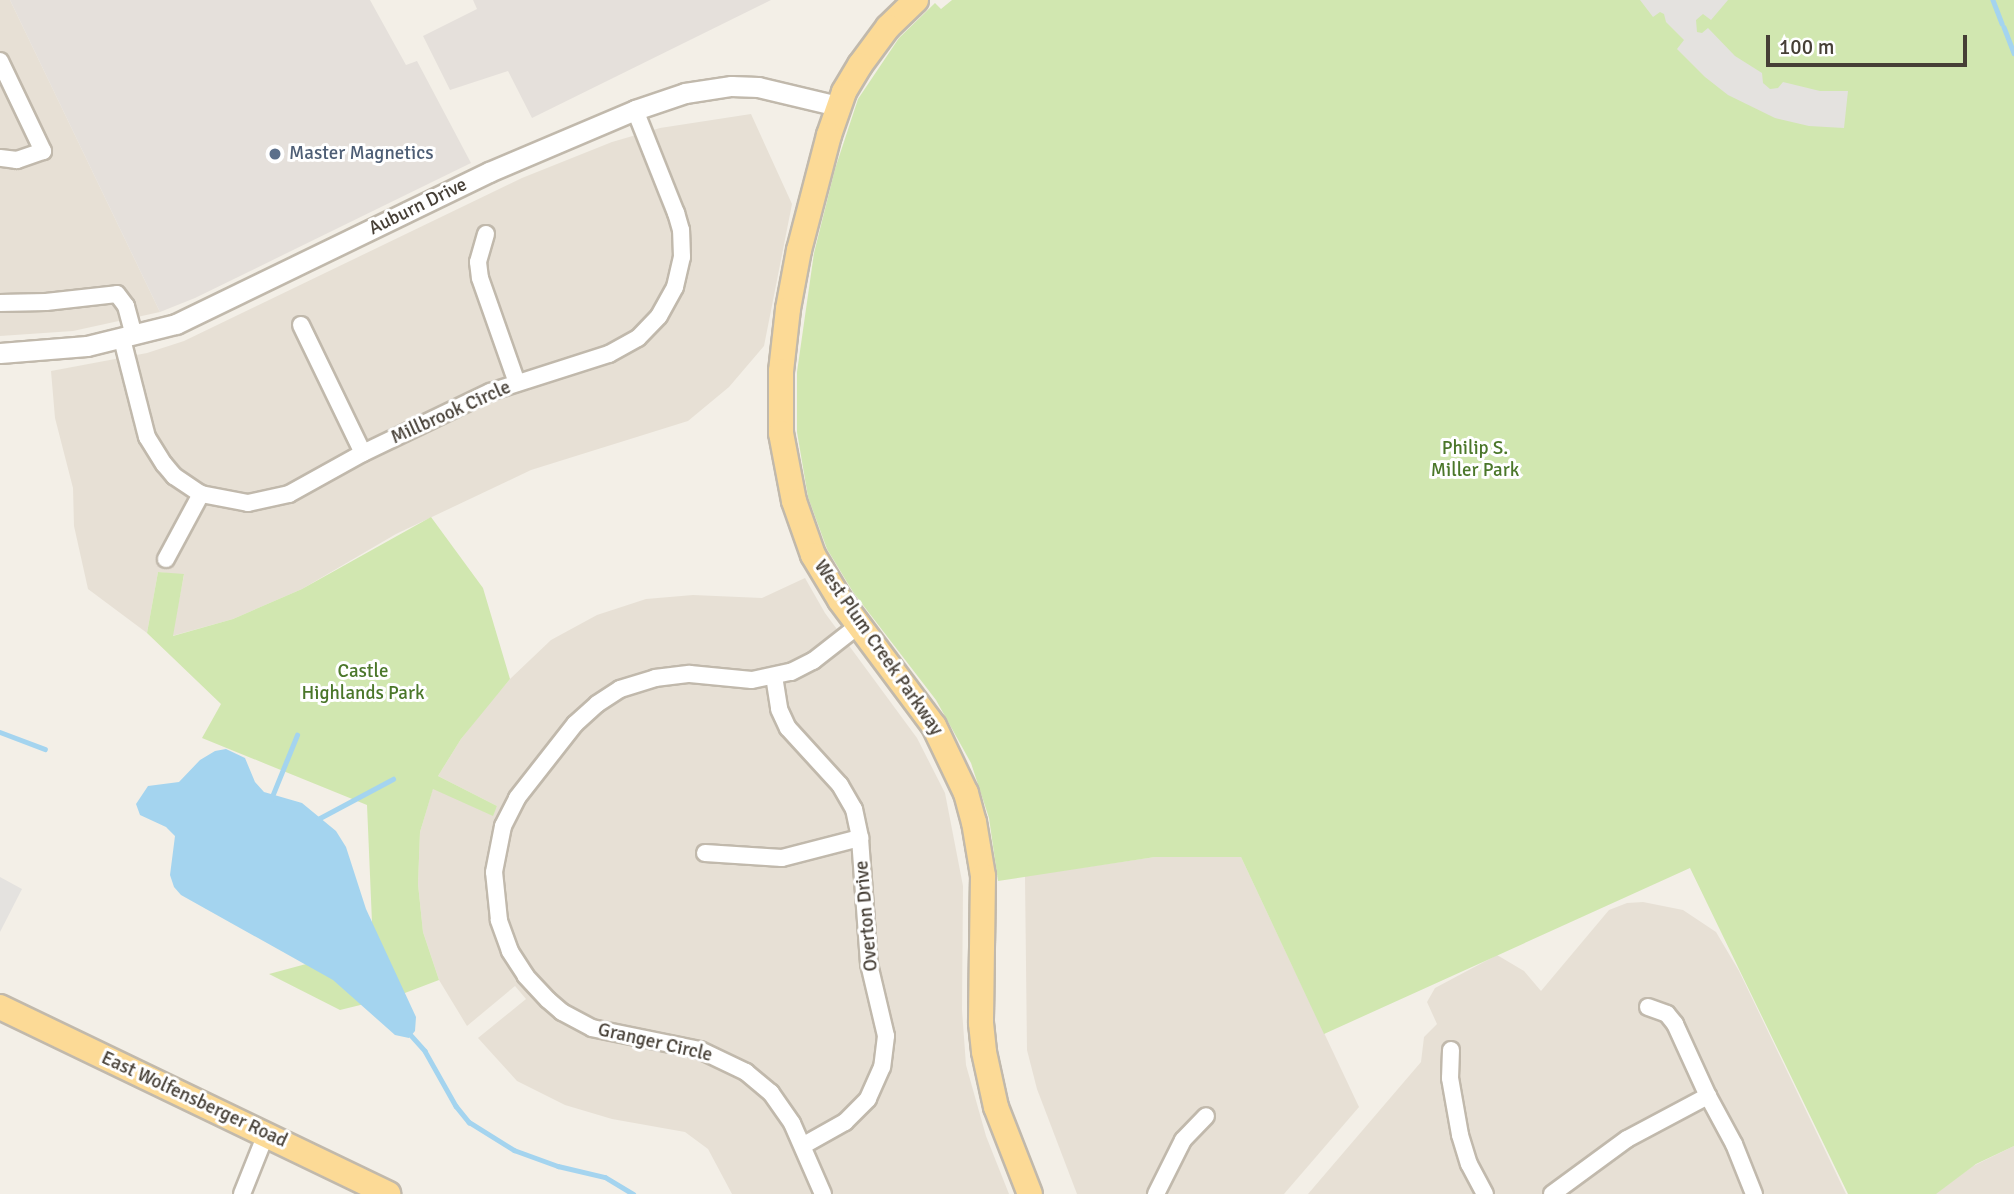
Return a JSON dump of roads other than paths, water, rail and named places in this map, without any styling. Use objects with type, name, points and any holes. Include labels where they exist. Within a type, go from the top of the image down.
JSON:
[{"type":"main road","name":"West Plum Creek Parkway","points":[[916,0],[871,48],[838,106],[799,250],[788,309],[780,403],[785,466],[803,530],[826,578],[934,726],[966,793],[983,876],[984,1052],[996,1107],[1030,1194]]},
{"type":"main road","name":"East Wolfensberger Road","points":[[0,1007],[388,1194]]},
{"type":"street","points":[[0,61],[43,151],[17,160],[0,158]]},
{"type":"street","name":"Auburn Drive","points":[[0,353],[55,351],[128,338],[199,314],[489,172],[635,110],[685,93],[730,86],[772,89],[838,106]]},
{"type":"street","name":"Millbrook Circle","points":[[0,303],[46,302],[117,294],[126,306],[128,338],[150,443],[174,476],[201,494],[232,502],[275,499],[466,403],[624,347],[659,316],[675,287],[682,257],[681,230],[635,110]]},
{"type":"street","points":[[486,234],[478,262],[480,278],[517,383]]},
{"type":"street","points":[[301,325],[363,453]]},
{"type":"street","points":[[166,559],[201,494]]},
{"type":"street","name":"Granger Circle","points":[[823,1194],[793,1122],[771,1093],[746,1072],[700,1050],[600,1031],[562,1012],[536,988],[510,951],[499,920],[494,888],[496,856],[510,810],[527,783],[575,724],[597,704],[620,690],[655,678],[690,674],[738,679],[774,676],[813,662],[859,625]]},
{"type":"street","name":"Overton Drive","points":[[774,676],[779,709],[788,728],[840,785],[854,809],[860,838],[867,952],[885,1024],[884,1059],[876,1084],[857,1112],[831,1132],[804,1145]]},
{"type":"street","points":[[705,853],[782,858],[860,838]]},
{"type":"street","points":[[1648,1007],[1667,1014],[1675,1024],[1708,1096],[1734,1144],[1754,1194]]},
{"type":"street","points":[[1451,1050],[1450,1078],[1460,1135],[1469,1164],[1485,1194]]},
{"type":"street","points":[[1552,1194],[1627,1139],[1708,1096]]},
{"type":"street","points":[[1156,1194],[1183,1140],[1206,1116]]},
{"type":"street","points":[[242,1194],[266,1134]]},
{"type":"water","points":[[226,749],[245,758],[255,782],[264,792],[302,803],[336,831],[346,847],[366,909],[416,1017],[415,1031],[409,1038],[395,1035],[333,980],[181,895],[174,887],[170,875],[175,836],[166,827],[140,815],[136,804],[148,786],[179,782],[200,760],[215,751]]},
{"type":"waterway","points":[[1993,0],[2002,23]]},
{"type":"waterway","points":[[2004,27],[2014,53]]},
{"type":"waterway","points":[[0,732],[45,749]]},
{"type":"waterway","points":[[271,799],[297,735]]},
{"type":"waterway","points":[[318,819],[393,779]]},
{"type":"waterway","points":[[409,1033],[425,1051],[456,1106],[469,1122],[514,1150],[558,1166],[605,1177],[633,1194]]},
{"type":"place","name":"Master Magnetics","points":[[275,154]]},
{"type":"park label","name":"Philip S. Miller Park","points":[[1475,460]]},
{"type":"park label","name":"Castle Highlands Park","points":[[363,683]]}]
